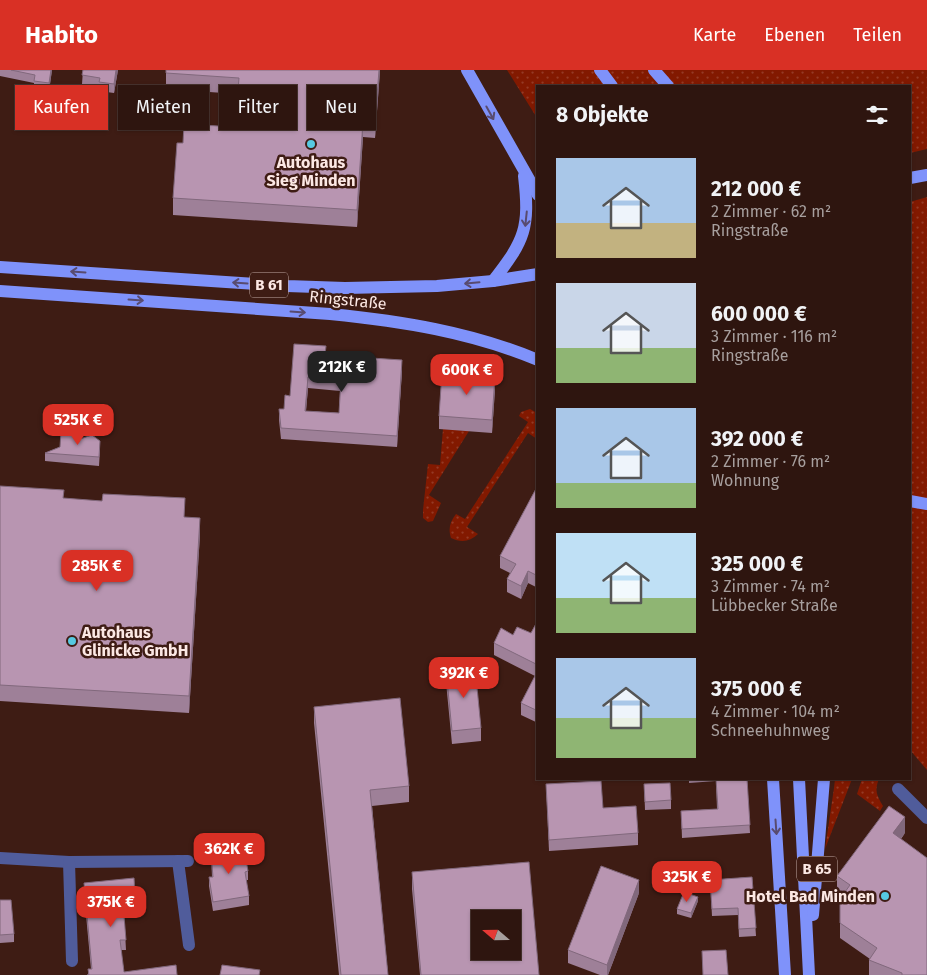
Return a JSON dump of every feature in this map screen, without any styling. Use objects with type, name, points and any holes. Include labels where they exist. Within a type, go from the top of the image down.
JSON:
[{"type":"main road","points":[[467,70],[536,192]]},
{"type":"main road","points":[[600,70],[611,85]]},
{"type":"main road","points":[[654,70],[667,85]]},
{"type":"main road","points":[[493,281],[510,259],[524,232],[527,203],[523,171]]},
{"type":"main road","points":[[911,178],[927,176]]},
{"type":"main road","name":"Ringstraße","points":[[0,267],[287,286],[345,288],[437,286],[493,281],[536,274]]},
{"type":"main road","name":"Ringstraße","points":[[0,291],[383,319],[462,334],[536,359]]},
{"type":"main road","name":"B 65","points":[[773,780],[785,975]]},
{"type":"main road","points":[[799,780],[809,960]]},
{"type":"main road","name":"B 65","points":[[809,975],[824,780]]},
{"type":"street","points":[[898,789],[927,818]]},
{"type":"street","points":[[0,858],[69,862],[183,861],[189,945]]},
{"type":"street","points":[[69,862],[72,961]]},
{"type":"shaded area","points":[[507,70],[927,70],[927,149],[911,153],[911,85],[536,85],[536,116]]},
{"type":"shaded area","points":[[927,197],[927,770],[911,751],[911,202]]},
{"type":"shaded area","points":[[530,409],[536,412],[536,438],[528,433],[467,527],[478,534],[472,539],[465,541],[451,538],[450,528],[454,517],[456,514],[465,519],[528,422],[519,416],[521,412]]},
{"type":"shaded area","points":[[443,429],[469,431],[429,495],[441,503],[433,521],[428,522],[423,518],[423,510],[428,464],[440,465]]},
{"type":"shaded area","points":[[835,780],[852,780],[825,849]]},
{"type":"shaded area","points":[[862,780],[879,780],[877,793],[883,806],[880,811],[857,794]]},
{"type":"building","points":[[11,70],[51,70],[49,83],[34,81],[35,75]]},
{"type":"building","points":[[83,70],[116,70],[114,84],[99,82],[100,78],[82,75]]},
{"type":"building","points":[[166,70],[379,70],[376,109],[376,85],[307,85],[307,130],[362,130],[357,210],[173,198],[177,143],[183,143],[184,130],[209,130],[209,125],[219,126],[219,130],[297,130],[297,85],[238,85],[239,78],[166,73]]},
{"type":"building","points":[[294,344],[326,346],[325,355],[402,360],[397,436],[281,428],[279,409],[284,409],[285,395],[290,396]],"holes":[[[308,377],[341,380],[339,413],[305,411]]]},
{"type":"building","points":[[442,372],[495,376],[492,420],[439,416]]},
{"type":"building","points":[[61,431],[72,435],[77,440],[92,435],[100,441],[99,457],[45,453],[60,447]]},
{"type":"building","points":[[0,486],[64,490],[63,498],[102,501],[103,494],[185,498],[184,517],[200,518],[189,696],[0,685]]},
{"type":"building","points":[[536,489],[536,575],[528,571],[521,586],[507,579],[516,564],[500,556]]},
{"type":"building","points":[[536,624],[536,664],[494,643],[501,628],[513,635],[517,627],[531,633]]},
{"type":"building","points":[[475,667],[481,728],[452,731],[446,670]]},
{"type":"building","points":[[536,674],[536,710],[521,703]]},
{"type":"building","points":[[400,698],[409,786],[370,790],[388,975],[341,975],[314,707]]},
{"type":"building","points":[[716,780],[747,780],[750,825],[682,829],[681,811],[718,809]]},
{"type":"building","points":[[601,781],[603,808],[636,806],[638,833],[549,840],[546,784]]},
{"type":"building","points":[[670,783],[671,800],[645,802],[644,784]]},
{"type":"building","name":"Hotel Bad Minden","points":[[889,806],[905,817],[893,833],[927,858],[927,975],[902,975],[902,973],[869,960],[877,948],[840,923],[840,899],[850,885],[837,876]]},
{"type":"building","points":[[244,848],[248,871],[245,872],[249,896],[213,902],[209,877],[213,877],[211,853]]},
{"type":"building","points":[[529,862],[539,975],[421,975],[412,872]]},
{"type":"building","points":[[601,866],[639,880],[607,965],[568,950]]},
{"type":"building","points":[[752,877],[756,928],[739,929],[738,908],[712,909],[710,880]]},
{"type":"building","points":[[134,878],[135,896],[123,904],[126,940],[120,940],[124,972],[176,965],[177,975],[89,975],[88,969],[92,969],[84,883]]},
{"type":"building","points":[[684,892],[698,897],[691,913],[677,909]]},
{"type":"building","points":[[0,900],[11,900],[14,934],[0,935]]},
{"type":"building","points":[[726,950],[728,975],[703,975],[702,951]]},
{"type":"building","points":[[222,965],[260,970],[259,975],[220,975]]},
{"type":"place","name":"Autohaus Sieg Minden","points":[[311,144]]},
{"type":"place","name":"Autohaus Glinicke GmbH","points":[[72,641]]},
{"type":"place","name":"Hotel Bad Minden","points":[[885,896]]}]
